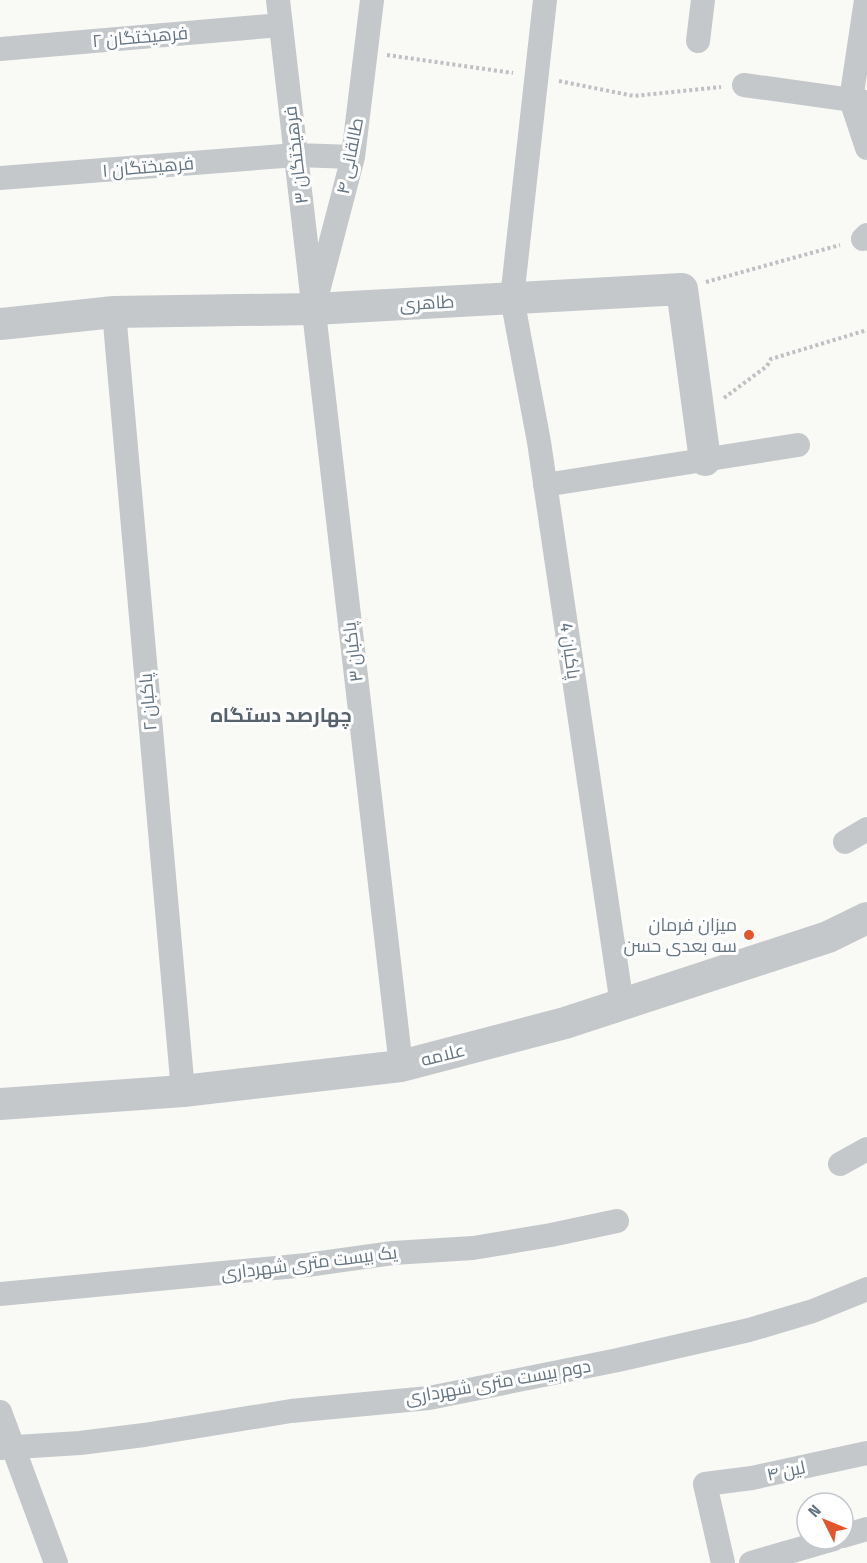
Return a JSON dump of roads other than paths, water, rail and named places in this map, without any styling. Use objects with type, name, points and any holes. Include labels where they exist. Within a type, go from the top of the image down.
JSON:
[{"type":"street","name":"فرهیختگان ۳","points":[[278,0],[314,309]]},
{"type":"street","name":"طالقانی ۴","points":[[314,309],[353,157],[372,0]]},
{"type":"street","name":"پاکبان 4","points":[[545,0],[512,298],[545,485],[622,1005]]},
{"type":"street","points":[[698,41],[703,0]]},
{"type":"street","points":[[866,0],[859,101],[867,148]]},
{"type":"street","name":"فرهیختگان ۲","points":[[0,49],[281,25]]},
{"type":"street","points":[[744,85],[859,101]]},
{"type":"street","name":"فرهیختگان ۱","points":[[0,178],[296,155],[353,157]]},
{"type":"street","name":"طاهری","points":[[0,324],[114,312],[314,309],[682,289],[705,460]]},
{"type":"street","name":"پاکبان ۳","points":[[314,309],[401,1066]]},
{"type":"street","name":"پاکبان ۲","points":[[114,312],[183,1091]]},
{"type":"street","points":[[545,485],[798,445]]},
{"type":"street","points":[[845,842],[867,830]]},
{"type":"street","name":"علامه","points":[[0,1104],[183,1091],[401,1066],[565,1023],[622,1005],[828,937],[867,918]]},
{"type":"street","points":[[840,1164],[867,1149]]},
{"type":"street","name":"یک بیست متری شهرداری","points":[[0,1294],[307,1265],[393,1253],[473,1248],[617,1221]]},
{"type":"street","name":"دوم بیست متری شهرداری","points":[[6,1448],[80,1443],[167,1432],[291,1411],[429,1398],[618,1360],[749,1330],[813,1311],[867,1289]]},
{"type":"street","points":[[0,1412],[6,1448],[56,1563]]},
{"type":"street","name":"لین ۴","points":[[723,1563],[705,1484],[752,1478],[867,1453]]},
{"type":"street","points":[[751,1563],[795,1550]]},
{"type":"place","name":"میزان فرمان سه بعدی حسن","points":[[749,935]]},
{"type":"district","name":"چهارصد دستگاه","points":[[281,715]]}]
